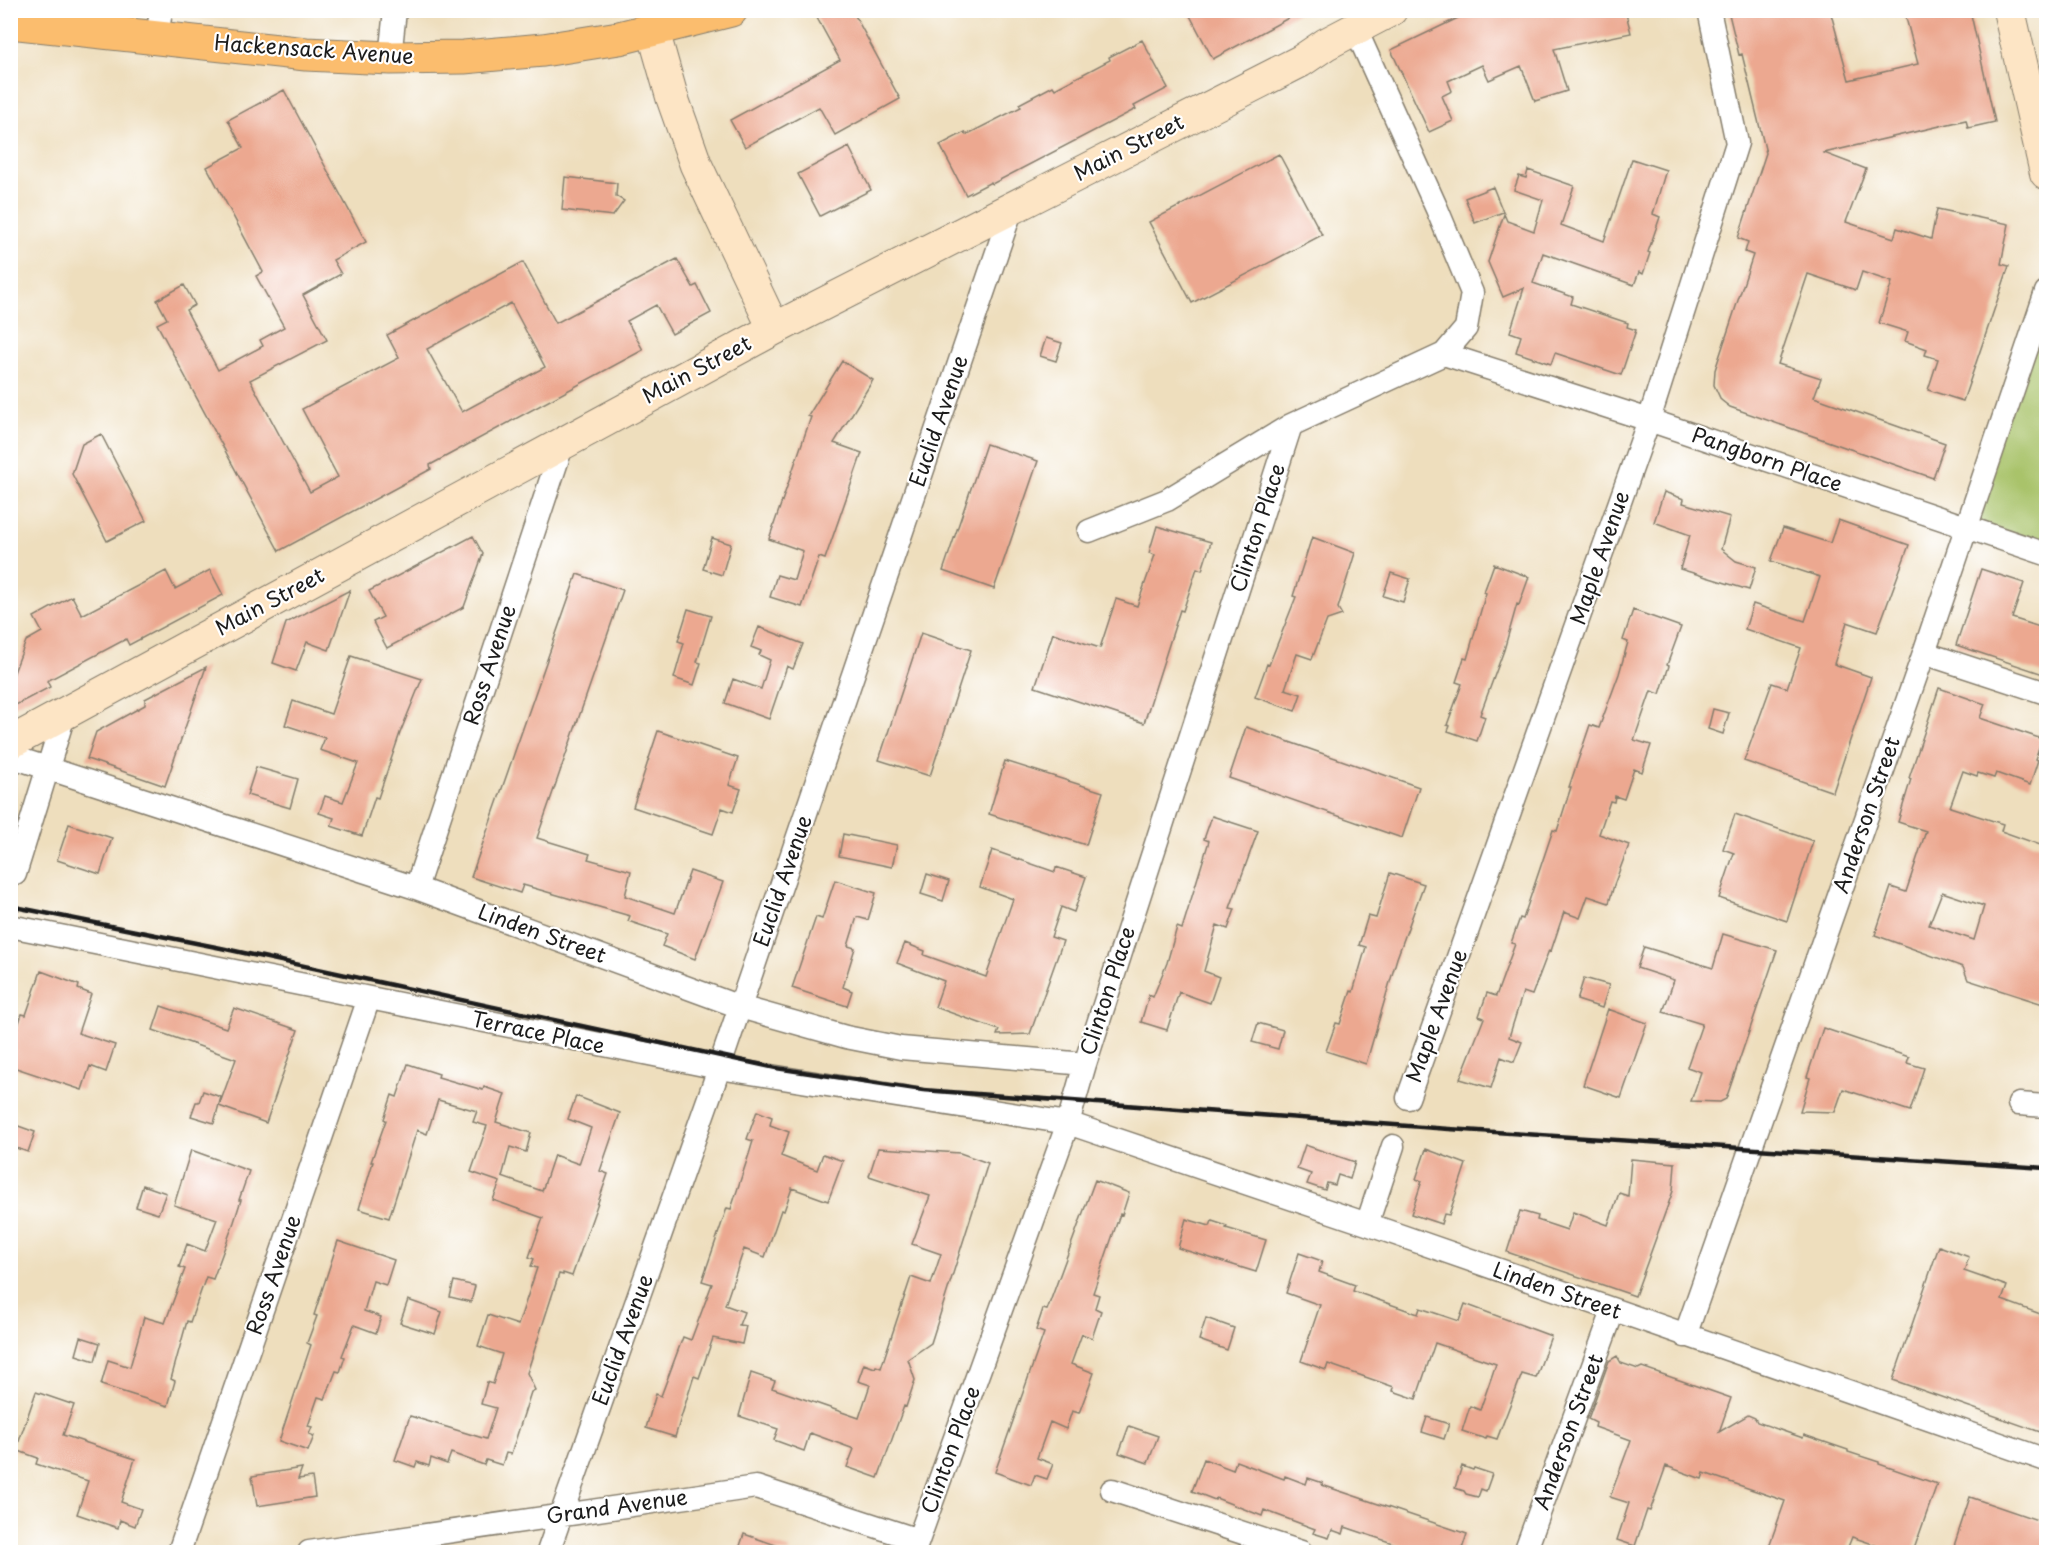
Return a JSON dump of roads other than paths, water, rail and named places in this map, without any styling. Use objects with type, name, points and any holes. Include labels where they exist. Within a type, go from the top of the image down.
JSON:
[{"type":"main road","name":"Hackensack Avenue","points":[[10,22],[129,34],[159,25],[228,44],[306,54],[390,58],[464,57],[543,50],[602,41],[650,20],[731,10]]},
{"type":"main road","name":"Main Street","points":[[10,743],[774,329],[1301,61],[1326,44],[1391,10]]},
{"type":"main road","points":[[2009,10],[2046,173]]},
{"type":"main road","points":[[650,20],[672,97],[696,165],[774,329]]},
{"type":"street","points":[[390,58],[395,10]]},
{"type":"street","name":"Maple Avenue","points":[[1408,1098],[1649,420],[1737,143],[1709,10]]},
{"type":"street","points":[[1089,531],[1167,500],[1291,425],[1444,354],[1466,328],[1472,293],[1437,209],[1356,30]]},
{"type":"street","name":"Euclid Avenue","points":[[548,1552],[719,1068],[1012,208]]},
{"type":"street","name":"Anderson Street","points":[[1685,1336],[1924,653],[2046,292]]},
{"type":"street","name":"Pangborn Place","points":[[1444,354],[1649,420],[2046,554]]},
{"type":"street","name":"Clinton Place","points":[[916,1546],[1068,1123],[1291,425]]},
{"type":"street","name":"Ross Avenue","points":[[416,888],[563,443]]},
{"type":"street","points":[[1924,653],[2046,693]]},
{"type":"street","points":[[15,874],[65,712]]},
{"type":"street","name":"Linden Street","points":[[10,756],[416,888],[740,1007],[846,1037],[901,1048],[1085,1064]]},
{"type":"street","name":"Terrace Place","points":[[10,926],[719,1068],[1068,1123]]},
{"type":"street","name":"Ross Avenue","points":[[179,1552],[369,998]]},
{"type":"street","points":[[2019,1104],[2046,1106]]},
{"type":"street","name":"Linden Street","points":[[1068,1123],[1367,1224],[2046,1460]]},
{"type":"street","points":[[1367,1224],[1393,1146]]},
{"type":"street","name":"Anderson Street","points":[[1525,1552],[1613,1311]]},
{"type":"street","name":"Grand Avenue","points":[[309,1552],[756,1487],[916,1546]]},
{"type":"street","points":[[1112,1490],[1301,1552]]},
{"type":"railway","points":[[10,906],[221,948],[776,1068],[923,1090],[1449,1129],[2046,1168]]}]
